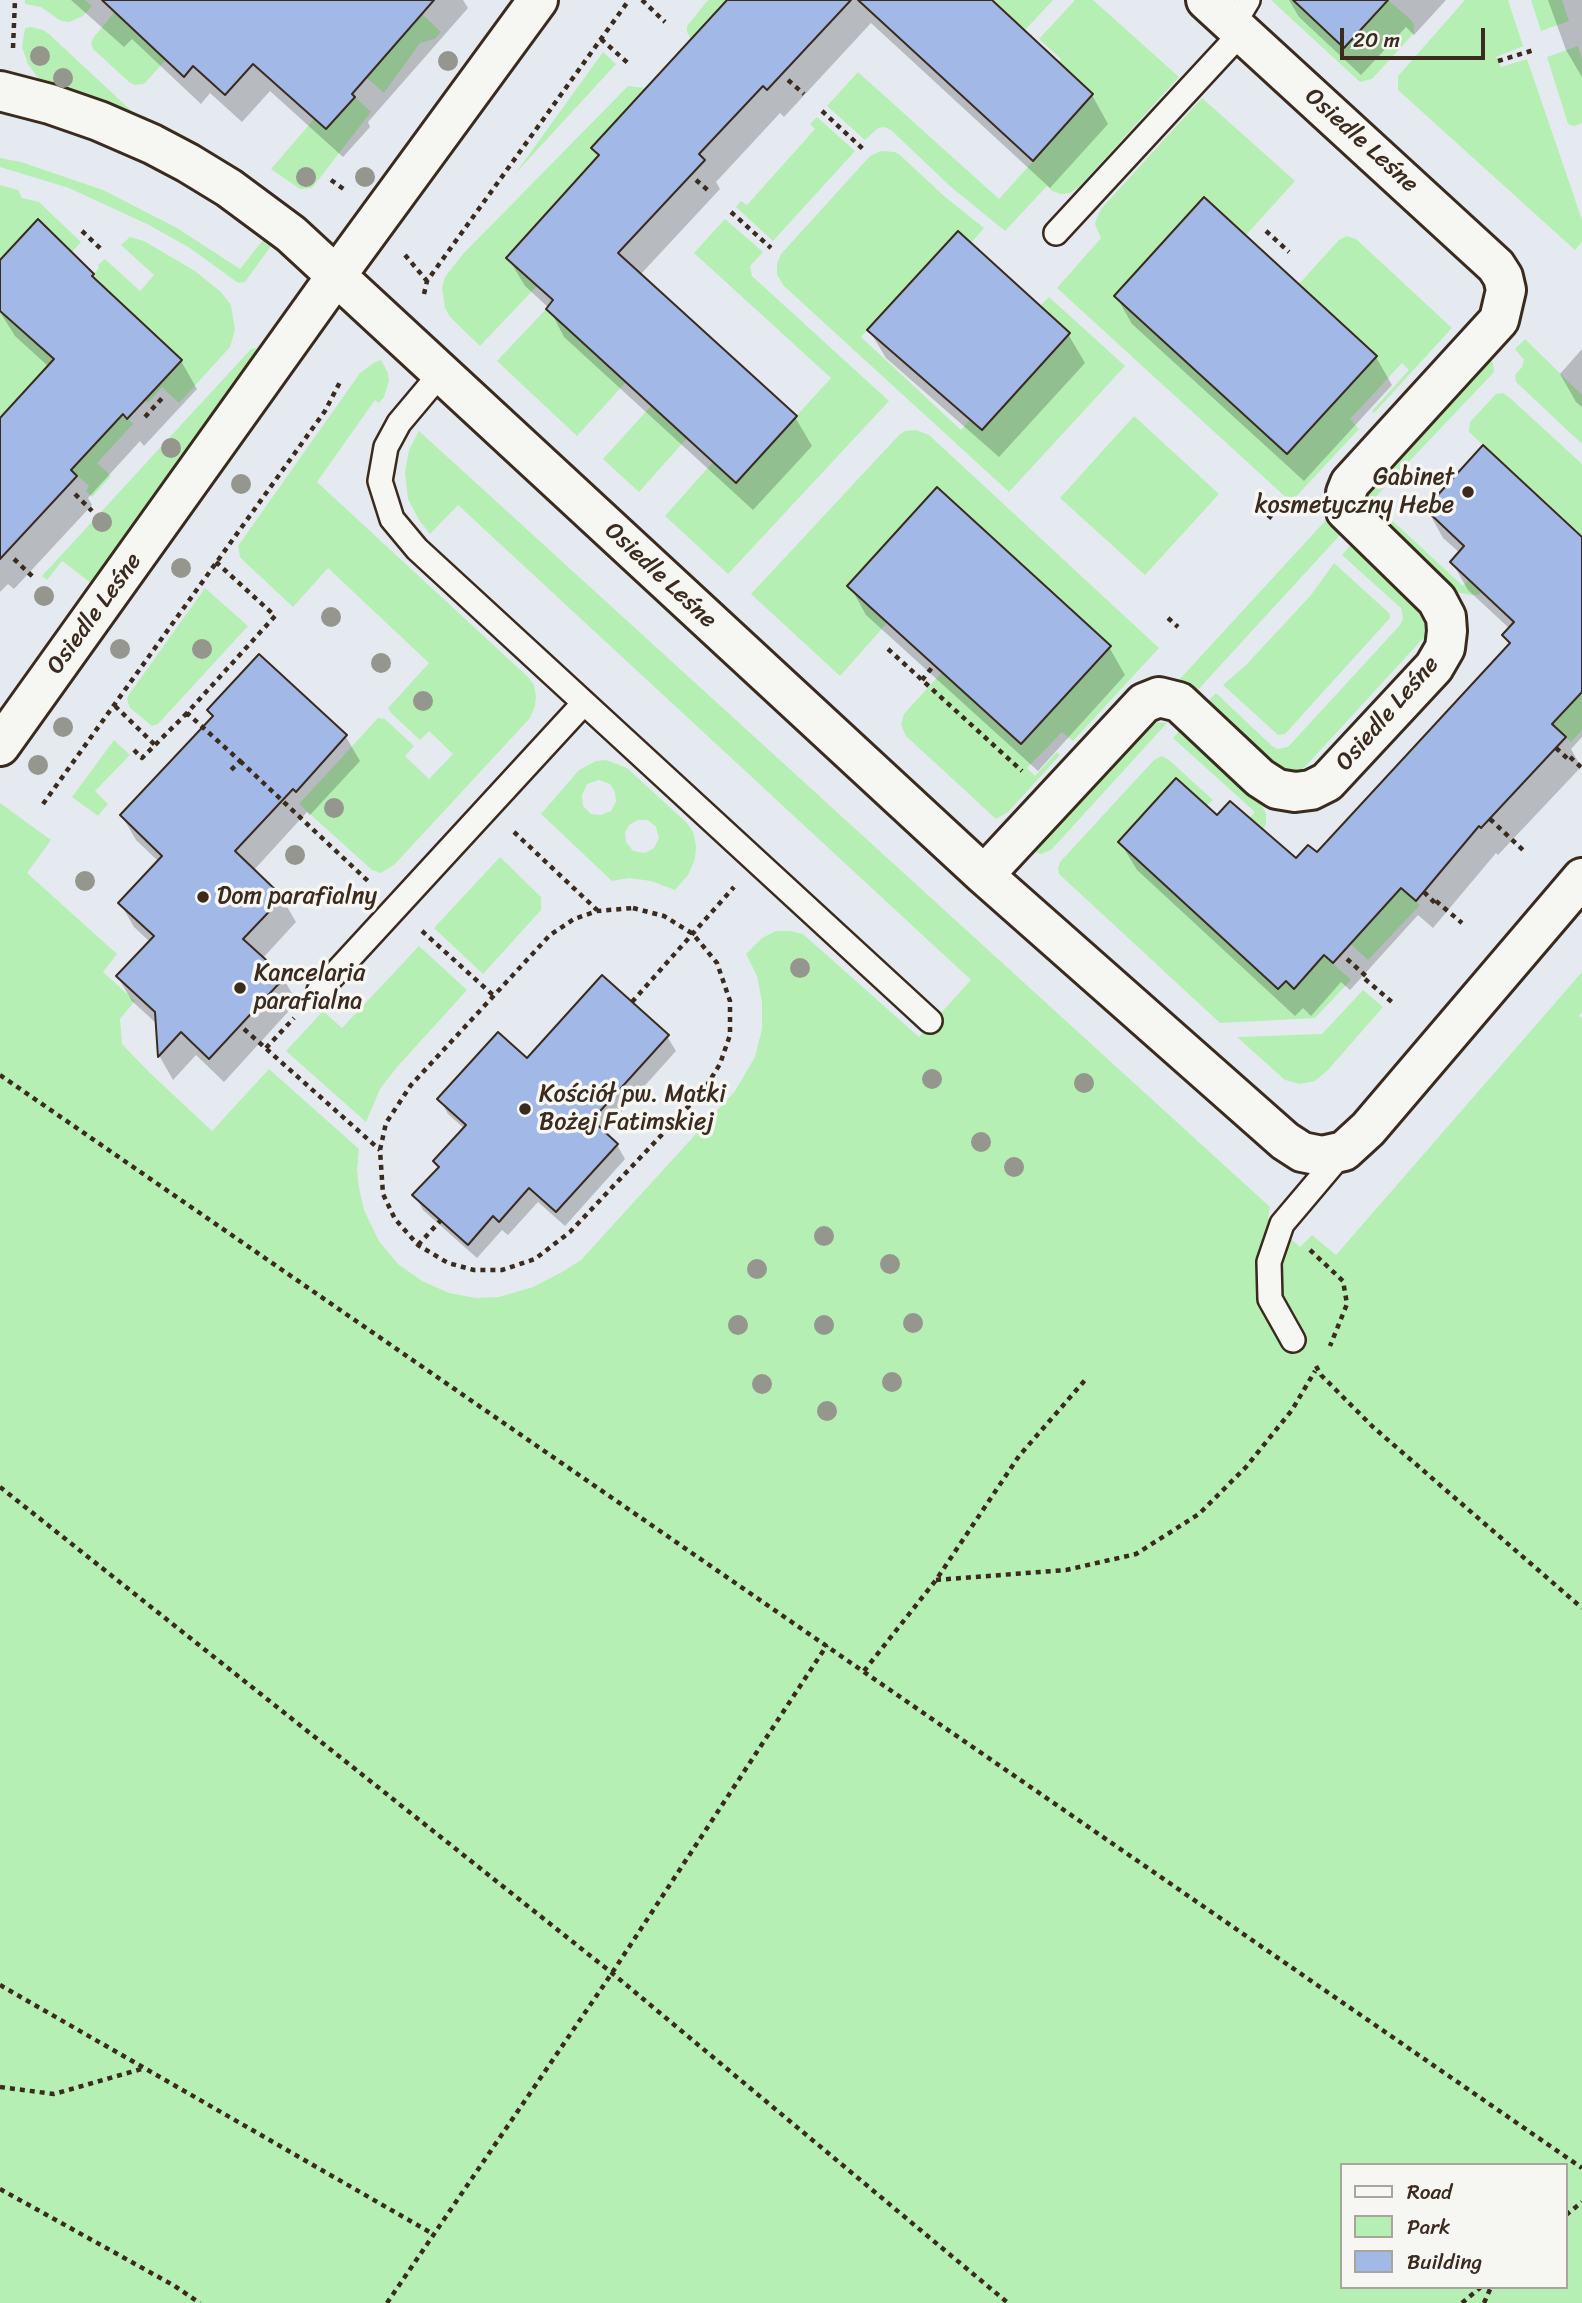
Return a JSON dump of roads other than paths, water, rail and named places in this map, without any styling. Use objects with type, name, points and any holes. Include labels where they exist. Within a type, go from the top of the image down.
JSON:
[{"type":"street","name":"Osiedle Leśne","points":[[0,746],[336,276],[538,0]]},
{"type":"street","name":"Osiedle Leśne","points":[[984,874],[1143,703],[1159,697],[1179,702],[1260,778],[1277,789],[1295,792],[1311,790],[1327,782],[1434,667],[1445,648],[1446,617],[1437,600],[1346,511],[1346,493],[1350,483],[1499,320],[1506,290],[1503,277],[1496,266],[1232,14]]},
{"type":"street","name":"Osiedle Leśne","points":[[0,91],[99,121],[188,163],[265,214],[336,276],[984,874],[1284,1141],[1302,1152],[1322,1156],[1344,1151]]},
{"type":"street","points":[[1344,1151],[1367,1129],[1582,878]]},
{"type":"lane","points":[[1056,233],[1232,14]]},
{"type":"lane","points":[[441,373],[399,423],[386,447],[380,481],[393,519],[416,549],[930,1021]]},
{"type":"lane","points":[[319,991],[583,703]]},
{"type":"lane","points":[[1293,1340],[1270,1299],[1269,1262],[1282,1224],[1344,1151]]},
{"type":"place","name":"Gabinet kosmetyczny Hebe","points":[[1468,492]]},
{"type":"place","name":"Dom parafialny","points":[[203,897]]},
{"type":"place","name":"Kancelaria parafialna","points":[[240,988]]},
{"type":"place","name":"Kościół pw. Matki Bożej Fatimskiej","points":[[525,1109]]}]
